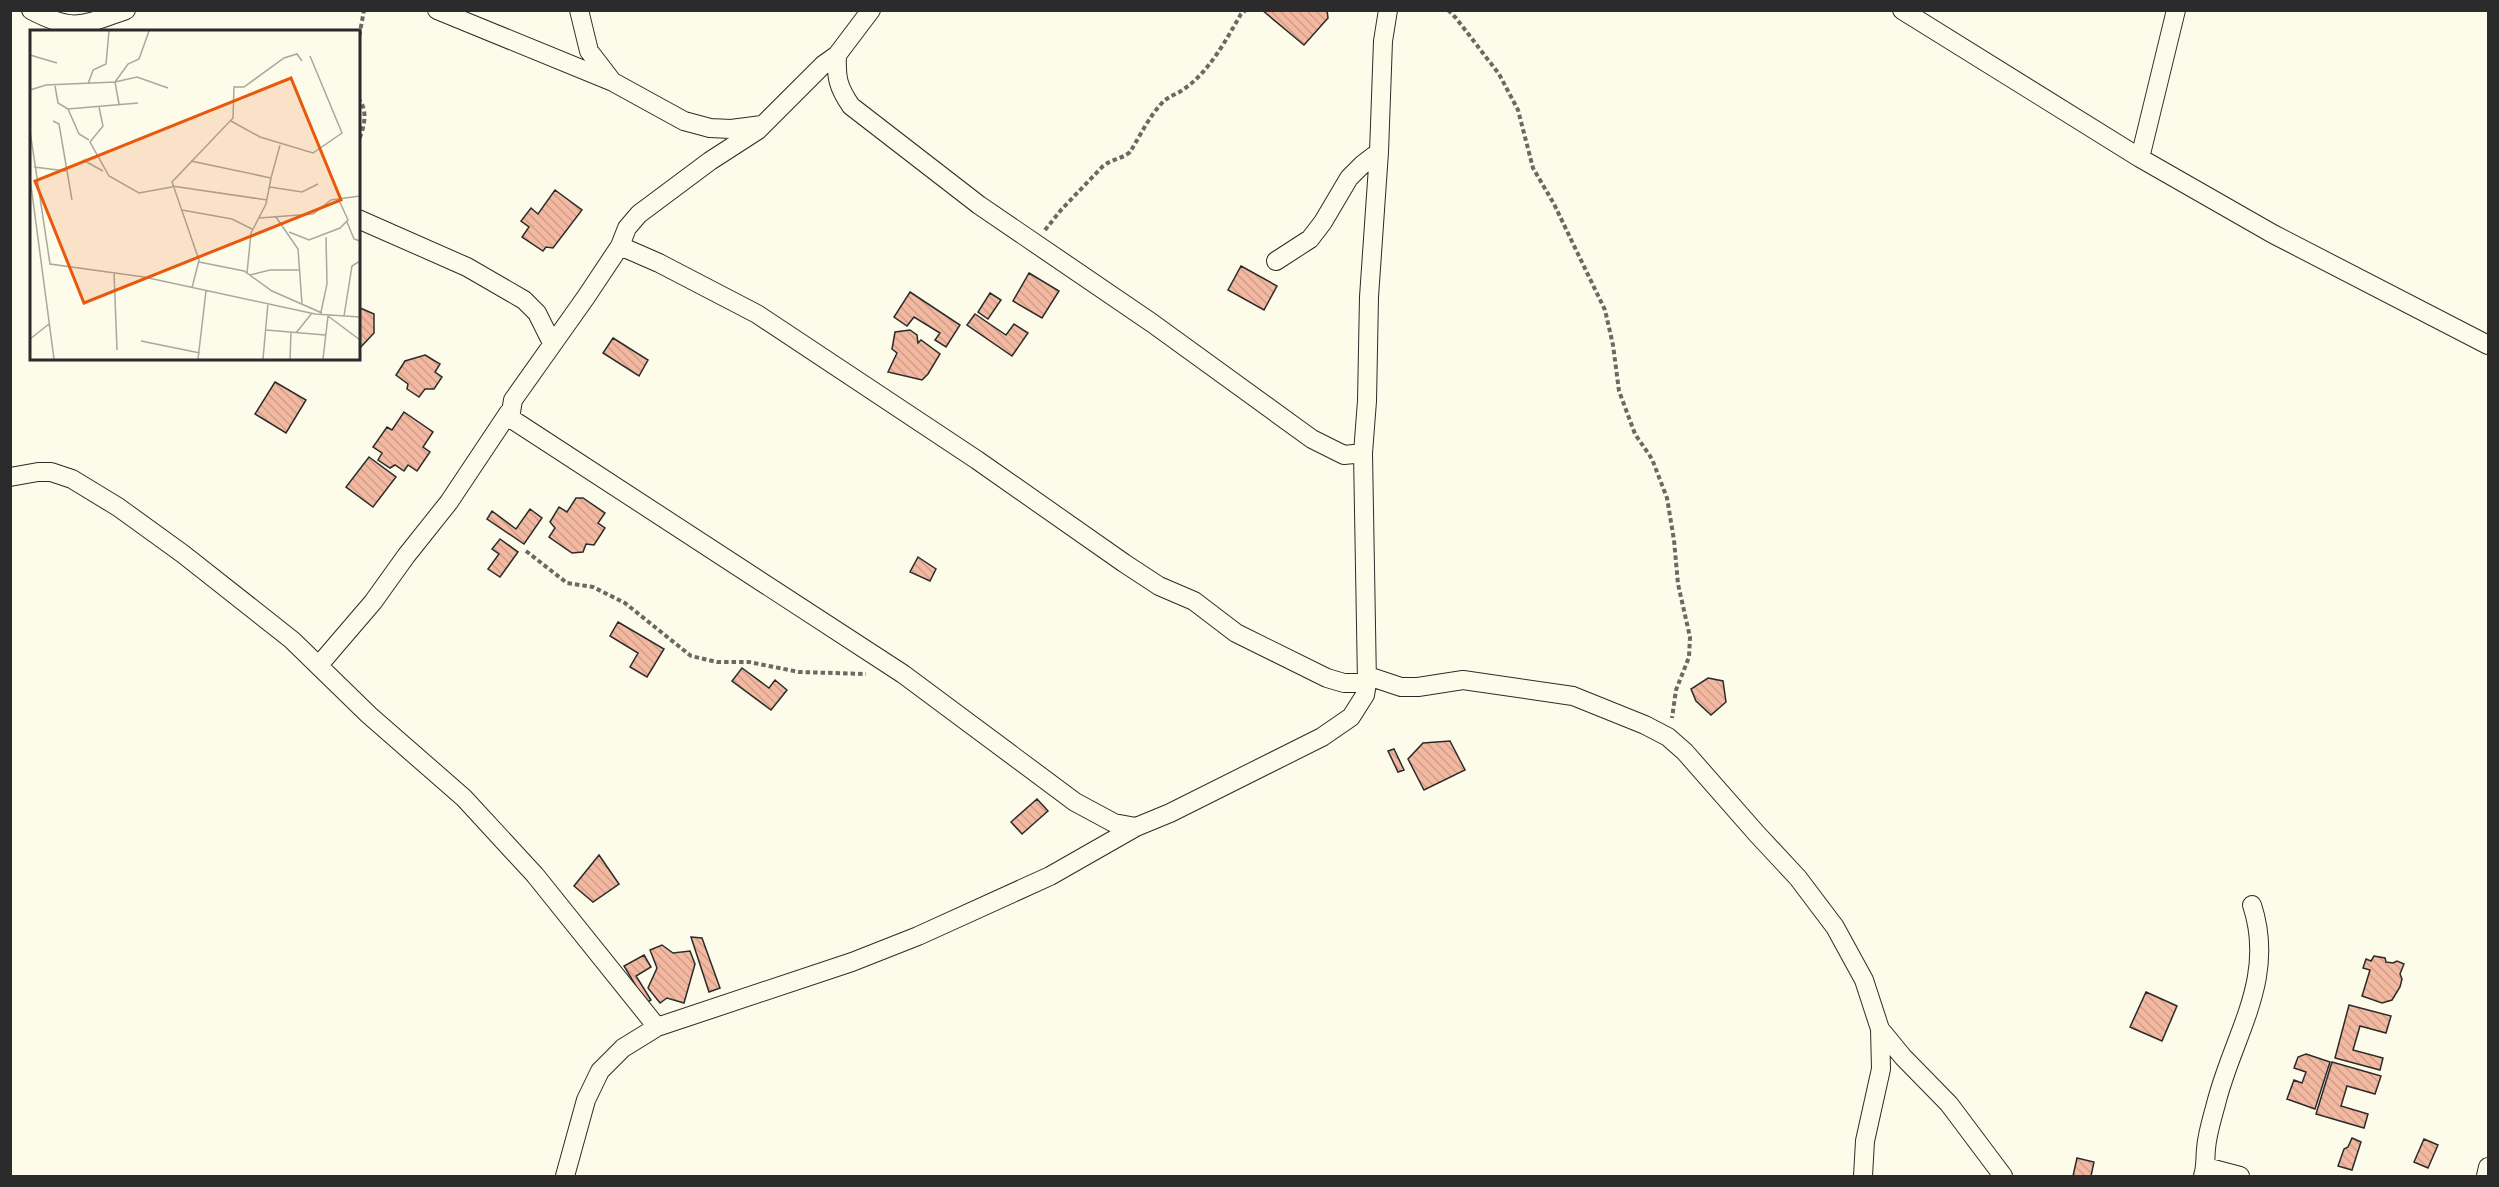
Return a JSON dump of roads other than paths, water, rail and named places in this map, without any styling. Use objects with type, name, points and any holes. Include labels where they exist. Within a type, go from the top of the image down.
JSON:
[{"type":"street","points":[[31,10],[65,24],[80,26],[126,10]]},
{"type":"street","points":[[437,10],[613,82],[684,121],[710,128],[731,129],[764,124]]},
{"type":"street","points":[[579,10],[589,51],[613,82]]},
{"type":"street","points":[[319,665],[373,602],[449,502],[509,412],[513,400],[620,246],[627,228],[639,214],[764,124],[823,64],[837,55],[871,10]]},
{"type":"street","points":[[565,1176],[586,1100],[600,1071],[608,1060],[623,1048],[657,1028],[852,962],[918,936],[1050,876],[1136,827],[1170,813],[1322,737],[1351,717],[1365,695],[1367,679],[1363,453],[1383,41],[1388,10]]},
{"type":"street","points":[[1902,10],[2140,158],[2273,234],[2488,345]]},
{"type":"street","points":[[2140,158],[2176,10]]},
{"type":"street","points":[[837,55],[840,90],[851,106],[979,205],[1152,323],[1312,439],[1344,455],[1363,453]]},
{"type":"street","points":[[1276,261],[1310,239],[1349,178],[1379,152]]},
{"type":"street","points":[[360,220],[467,267],[524,300],[537,313],[552,343]]},
{"type":"street","points":[[620,246],[659,263],[757,314],[977,460],[1159,586],[1194,602],[1236,633],[1327,678],[1344,683],[1367,679],[1401,687],[1418,687],[1463,680],[1573,696],[1645,725],[1668,737],[1707,775],[1798,878],[1835,927],[1864,980],[1880,1029],[1881,1070],[1865,1141],[1863,1176]]},
{"type":"street","points":[[509,412],[513,422],[903,674],[1075,802],[1114,823],[1136,827]]},
{"type":"street","points":[[10,477],[51,472],[72,479],[118,507],[183,554],[292,640],[369,715],[464,798],[535,875],[657,1028]]},
{"type":"street","points":[[2240,1176],[2205,1172],[2206,1150],[2217,1097],[2257,985],[2258,923],[2252,904]]},
{"type":"street","points":[[1880,1029],[1903,1057],[1950,1104],[2003,1176]]},
{"type":"street","points":[[2486,1176],[2488,1167]]}]
